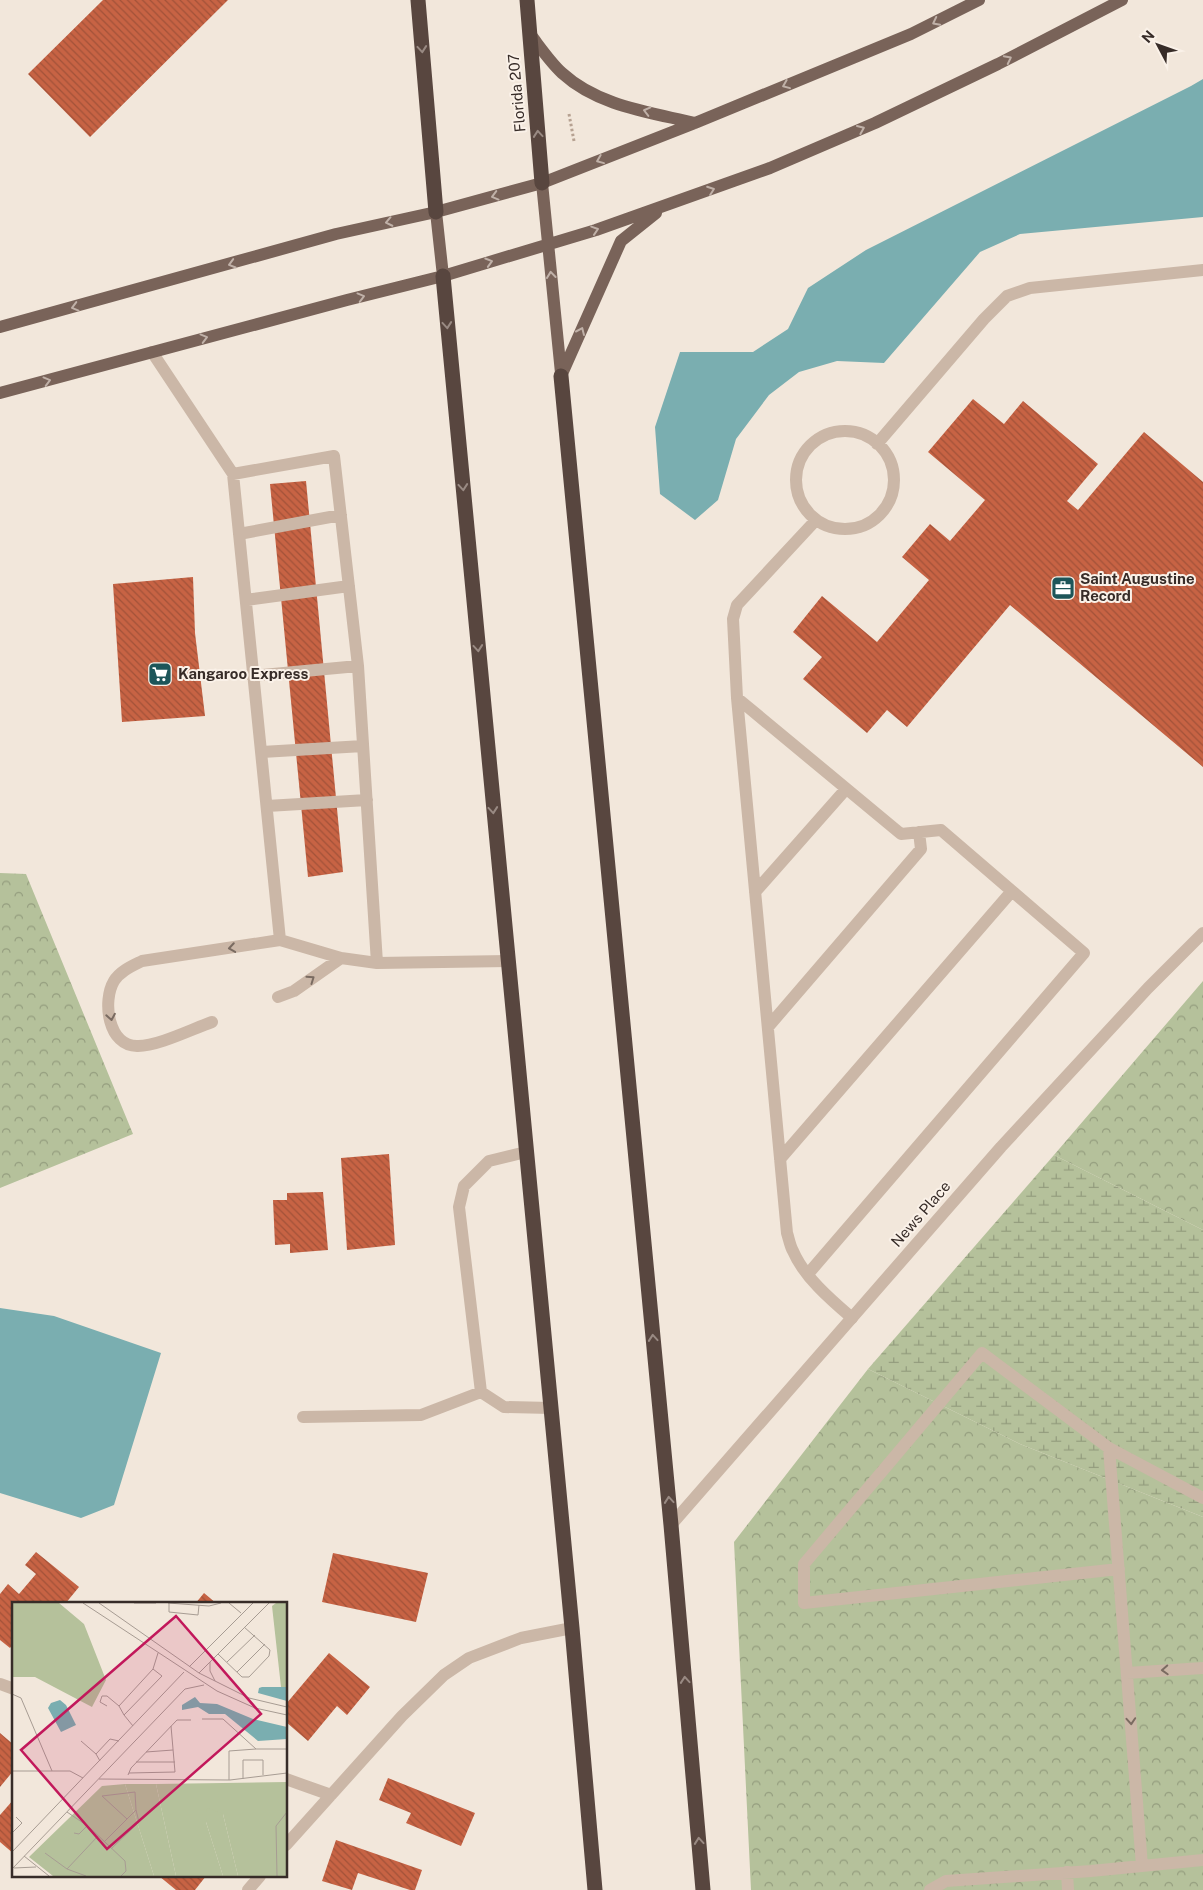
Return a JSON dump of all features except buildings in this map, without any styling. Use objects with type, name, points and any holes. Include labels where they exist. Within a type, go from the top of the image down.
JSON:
[{"type":"highway","points":[[418,0],[436,212]]},
{"type":"highway","name":"Florida 207","points":[[527,0],[542,183]]},
{"type":"highway","points":[[443,276],[572,1628],[595,1890]]},
{"type":"highway","points":[[561,376],[671,1525],[703,1890]]},
{"type":"main road","points":[[0,327],[345,232],[436,212],[542,183],[911,34],[979,0]]},
{"type":"main road","points":[[0,394],[443,276],[596,230],[665,206],[770,168],[875,123],[998,64],[1122,0]]},
{"type":"main road","points":[[530,34],[561,73],[590,94],[624,106],[694,123]]},
{"type":"main road","points":[[542,183],[561,376]]},
{"type":"main road","points":[[561,376],[621,241],[665,206]]},
{"type":"main road","points":[[436,212],[443,276]]},
{"type":"street","points":[[877,444],[984,319],[1008,296],[1030,288],[1203,270]]},
{"type":"street","points":[[152,352],[233,474],[280,940]]},
{"type":"street","points":[[849,431],[864,435],[877,444],[888,456],[893,472],[893,489],[888,504],[878,517],[863,526],[847,530],[830,528],[816,520],[805,509],[798,495],[796,479],[799,464],[806,450],[818,439],[833,433],[849,431]]},
{"type":"street","points":[[233,474],[334,456],[358,666],[377,963]]},
{"type":"street","points":[[239,534],[341,515]]},
{"type":"street","points":[[816,520],[737,605],[732,619],[737,698],[787,1233],[793,1252],[808,1274],[828,1297],[852,1318]]},
{"type":"street","points":[[246,600],[350,586]]},
{"type":"street","points":[[252,676],[358,666]]},
{"type":"street","points":[[737,698],[901,834],[942,830],[1084,953],[808,1274]]},
{"type":"street","points":[[262,752],[363,746]]},
{"type":"street","points":[[755,892],[846,789]]},
{"type":"street","points":[[267,806],[367,800]]},
{"type":"street","points":[[768,1027],[921,849],[919,832]]},
{"type":"street","points":[[780,1159],[1012,891]]},
{"type":"street","name":"News Place","points":[[671,1525],[1001,1147],[1148,988],[1203,933]]},
{"type":"street","points":[[212,1022],[163,1040],[137,1046],[123,1042],[115,1034],[110,1016],[109,996],[114,981],[124,971],[142,961],[280,940],[341,958],[377,963],[508,961]]},
{"type":"street","points":[[278,997],[294,991],[341,958]]},
{"type":"street","points":[[481,1392],[459,1207],[464,1186],[489,1161],[526,1152]]},
{"type":"street","points":[[1120,1569],[804,1603],[804,1564],[982,1353],[1109,1448],[1203,1498]]},
{"type":"street","points":[[481,1392],[504,1406],[550,1408]]},
{"type":"street","points":[[303,1417],[421,1416],[481,1392]]},
{"type":"street","points":[[1109,1448],[1142,1866]]},
{"type":"street","points":[[288,1843],[402,1716],[444,1675],[469,1658],[521,1638],[572,1628]]},
{"type":"street","points":[[1127,1673],[1203,1668]]},
{"type":"street","points":[[0,1684],[12,1688]]},
{"type":"street","points":[[288,1780],[331,1795]]},
{"type":"street","points":[[930,1890],[946,1881],[1203,1860]]},
{"type":"street","points":[[1067,1872],[1068,1890]]},
{"type":"street","points":[[248,1890],[258,1878]]},
{"type":"path","points":[[563,116],[573,110]]},
{"type":"path","points":[[569,114],[574,141]]},
{"type":"green space","points":[[0,873],[26,874],[133,1134],[0,1188]]},
{"type":"green space","points":[[1203,981],[1203,1230],[1054,1155]]},
{"type":"green space","points":[[1054,1155],[1203,1230],[1203,1517],[1020,1444],[868,1369]]},
{"type":"green space","points":[[868,1369],[1020,1444],[1203,1517],[1203,1890],[751,1890],[734,1542]]},
{"type":"water","points":[[1203,79],[1203,217],[1020,234],[980,252],[884,363],[837,361],[799,372],[769,395],[736,439],[718,500],[695,520],[660,494],[655,427],[680,352],[753,352],[788,329],[808,288],[866,250]]},
{"type":"water","points":[[0,1308],[54,1316],[161,1353],[114,1505],[81,1518],[0,1493]]},
{"type":"place","name":"Saint Augustine Record","points":[[1063,588]]},
{"type":"place","name":"Kangaroo Express","points":[[160,674]]}]
